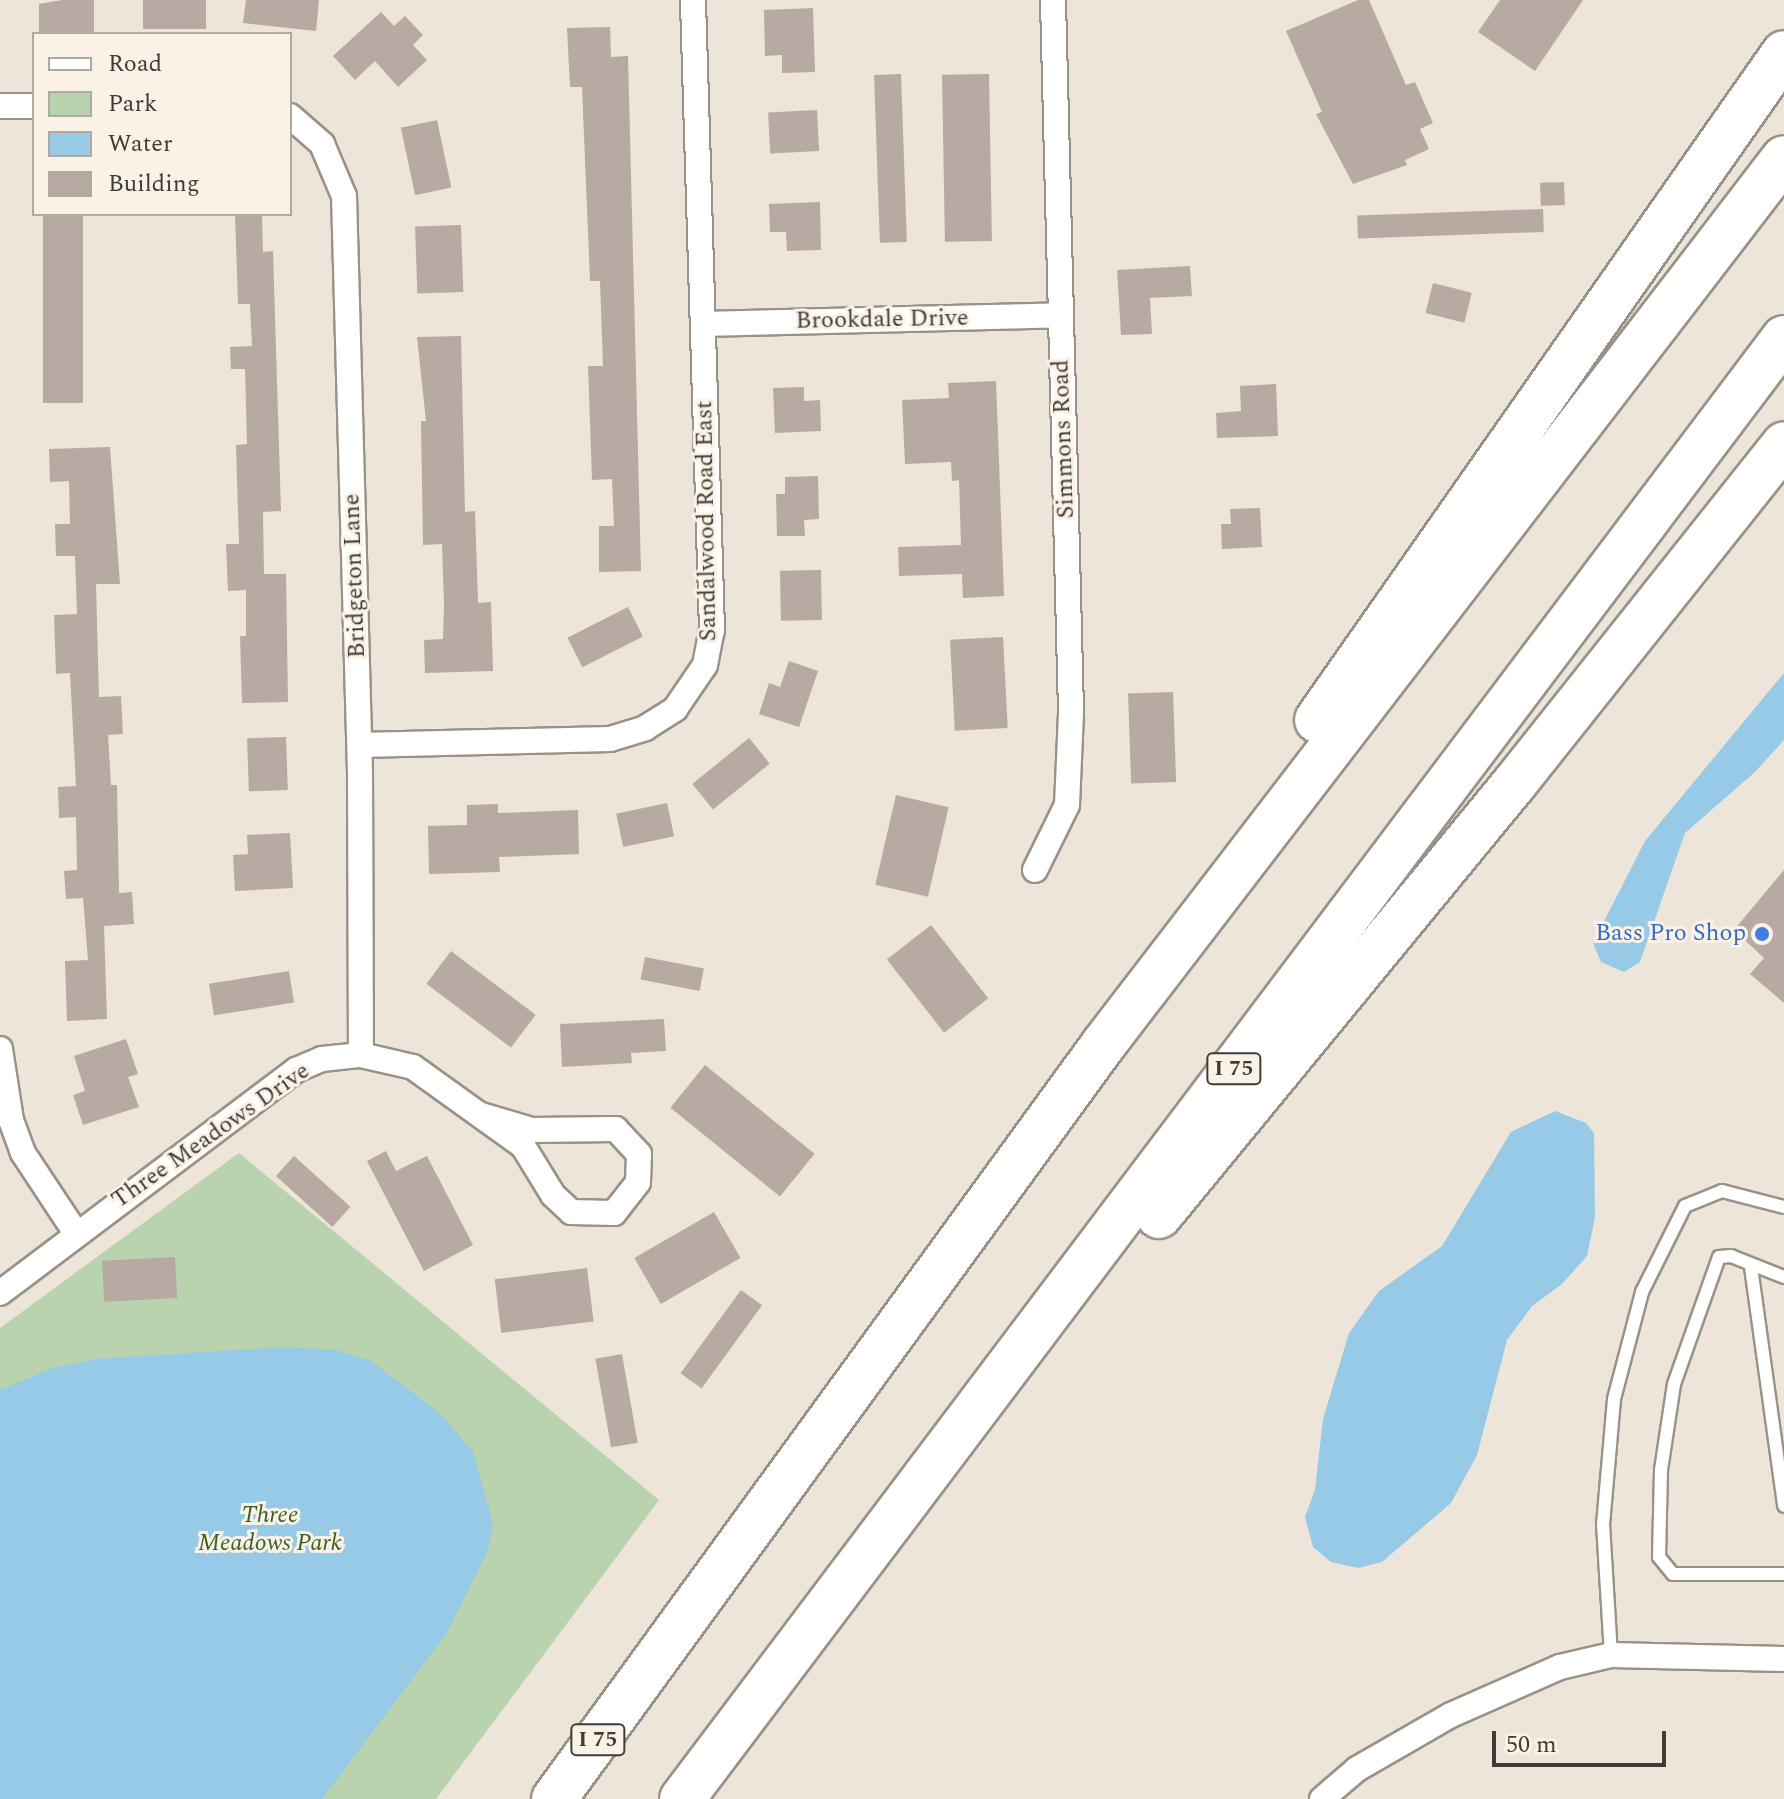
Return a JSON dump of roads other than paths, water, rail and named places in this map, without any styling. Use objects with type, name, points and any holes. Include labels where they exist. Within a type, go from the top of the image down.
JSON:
[{"type":"highway","points":[[1103,1045],[1135,977],[1667,226],[1784,53]]},
{"type":"highway","points":[[1667,226],[1784,74]]},
{"type":"highway","name":"I 75","points":[[554,1799],[1103,1045],[1784,158]]},
{"type":"highway","name":"I 75","points":[[682,1799],[1784,338]]},
{"type":"highway","points":[[965,1426],[1057,1338],[1514,784],[1784,444]]},
{"type":"street","name":"Sandalwood Road East","points":[[360,745],[610,739],[661,720],[687,696],[705,665],[712,630],[693,0]]},
{"type":"street","name":"Simmons Road","points":[[1035,870],[1067,805],[1071,712],[1053,0]]},
{"type":"street","points":[[0,106],[32,106]]},
{"type":"street","name":"Bridgeton Lane","points":[[292,118],[322,144],[344,196],[360,745],[361,1055]]},
{"type":"street","name":"Brookdale Drive","points":[[704,324],[1061,315]]},
{"type":"street","points":[[0,1049],[11,1120],[23,1153],[76,1233]]},
{"type":"street","name":"Three Meadows Drive","points":[[0,1293],[296,1070],[322,1059],[361,1055],[413,1067],[531,1154],[553,1195],[571,1212],[614,1213],[638,1182],[639,1154],[616,1129],[532,1130],[481,1115]]},
{"type":"street","points":[[1322,1799],[1357,1769],[1451,1715],[1560,1667],[1611,1655],[1784,1659]]},
{"type":"lane","points":[[1611,1655],[1603,1525],[1614,1399],[1642,1292],[1685,1206],[1722,1191],[1784,1207]]},
{"type":"lane","points":[[1784,1277],[1751,1267],[1731,1256],[1719,1257],[1686,1341],[1661,1470],[1659,1557],[1673,1574],[1784,1574]]},
{"type":"lane","points":[[1751,1267],[1784,1506]]},
{"type":"water","points":[[1784,673],[1784,740],[1755,772],[1685,833],[1640,962],[1624,972],[1601,962],[1593,943],[1645,841]]},
{"type":"water","points":[[1555,1111],[1586,1123],[1594,1133],[1595,1217],[1587,1256],[1562,1284],[1532,1306],[1507,1340],[1477,1455],[1451,1503],[1382,1562],[1358,1568],[1331,1562],[1313,1547],[1305,1517],[1315,1490],[1323,1419],[1349,1333],[1379,1291],[1442,1246],[1511,1132]]},
{"type":"water","name":"Three Meadows Park","points":[[282,1347],[337,1350],[371,1361],[441,1414],[473,1452],[493,1523],[488,1550],[447,1633],[322,1799],[0,1799],[0,1390],[52,1368],[96,1359]]},
{"type":"place","name":"Bass Pro Shop","points":[[1762,934]]}]
